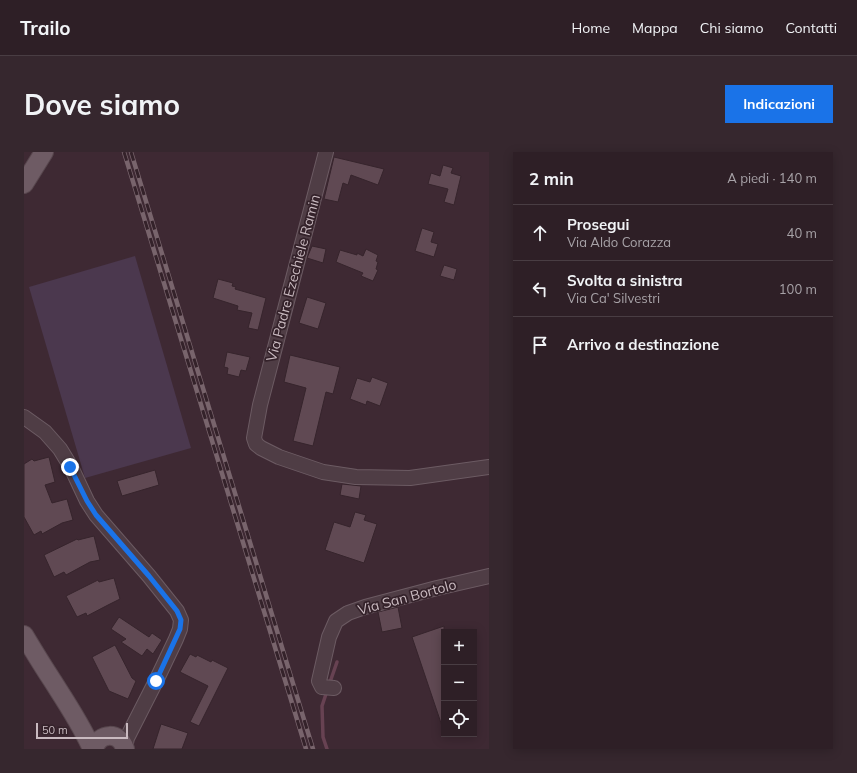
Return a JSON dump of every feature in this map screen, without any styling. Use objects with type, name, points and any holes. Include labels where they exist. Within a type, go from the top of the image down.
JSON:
[{"type":"main road","points":[[24,184],[44,152]]},
{"type":"main road","points":[[24,635],[86,736],[100,742],[119,739],[125,748]]},
{"type":"street","name":"Via Padre Ezechiele Ramin","points":[[326,152],[260,404],[254,438],[256,444],[279,457],[323,472],[356,477],[410,478],[488,472]]},
{"type":"street","points":[[24,417],[45,432],[60,449],[96,515],[149,576],[177,611],[181,620],[180,629],[176,639],[138,714],[127,738],[125,748]]},
{"type":"street","name":"Via San Bortolo","points":[[328,687],[319,681],[329,638],[336,621],[348,613],[365,607],[489,576]]},
{"type":"street","points":[[100,742],[124,727],[138,714]]},
{"type":"shaded area","points":[[135,256],[191,448],[85,478],[29,287]]},
{"type":"building","points":[[334,157],[384,169],[378,185],[351,175],[348,185],[343,183],[338,202],[324,199]]},
{"type":"building","points":[[443,165],[453,168],[451,173],[461,176],[454,205],[444,202],[448,189],[428,184],[431,173],[440,176]]},
{"type":"building","points":[[422,228],[434,232],[431,242],[438,244],[434,257],[415,251]]},
{"type":"building","points":[[312,246],[326,249],[323,263],[307,258]]},
{"type":"building","points":[[366,249],[378,255],[376,269],[378,270],[373,281],[361,276],[363,273],[336,262],[340,250],[357,255],[357,253],[363,256]]},
{"type":"building","points":[[444,265],[457,269],[454,280],[440,276]]},
{"type":"building","points":[[218,279],[233,283],[232,286],[236,287],[235,289],[266,298],[258,330],[248,328],[252,313],[237,310],[238,306],[213,298]]},
{"type":"building","points":[[307,297],[326,303],[318,329],[299,323]]},
{"type":"building","points":[[227,352],[250,357],[246,371],[241,370],[239,377],[227,374],[228,368],[224,367]]},
{"type":"building","points":[[290,355],[340,367],[333,394],[326,392],[313,446],[293,441],[306,388],[284,382]]},
{"type":"building","points":[[372,377],[388,383],[380,406],[367,401],[366,405],[350,399],[357,378],[370,382]]},
{"type":"building","points":[[49,457],[55,482],[45,485],[52,503],[67,499],[73,520],[62,523],[42,534],[41,531],[34,535],[24,517],[24,464],[32,459],[34,461]]},
{"type":"building","points":[[155,470],[159,485],[122,496],[117,481]]},
{"type":"building","points":[[342,484],[361,486],[359,499],[340,495]]},
{"type":"building","points":[[355,512],[366,515],[364,520],[377,524],[364,563],[325,550],[334,522],[350,527]]},
{"type":"building","points":[[94,536],[100,560],[90,562],[66,575],[64,572],[54,577],[44,555],[77,539]]},
{"type":"building","points":[[114,578],[120,599],[87,616],[86,613],[77,617],[66,596],[98,580],[99,582]]},
{"type":"building","points":[[398,607],[402,628],[382,632],[378,612]]},
{"type":"building","points":[[119,617],[149,637],[152,633],[162,640],[153,654],[147,649],[142,656],[121,642],[126,639],[111,629]]},
{"type":"building","points":[[444,626],[444,629],[441,629],[441,723],[412,637]]},
{"type":"building","points":[[115,645],[132,678],[136,681],[128,699],[109,691],[92,657]]},
{"type":"building","points":[[190,654],[196,657],[197,655],[211,662],[212,660],[228,668],[199,726],[190,722],[208,686],[180,672]]},
{"type":"building","points":[[161,724],[188,733],[182,749],[153,749]]},
{"type":"waterway","points":[[329,685],[337,662]]},
{"type":"waterway","points":[[327,691],[322,706],[323,737],[327,749]]},
{"type":"railway","points":[[124,152],[306,749]]},
{"type":"railway","points":[[131,152],[313,749]]},
{"type":"route","points":[[70,467],[87,501],[96,515],[149,576],[177,611],[181,620],[180,629],[156,681]]}]
